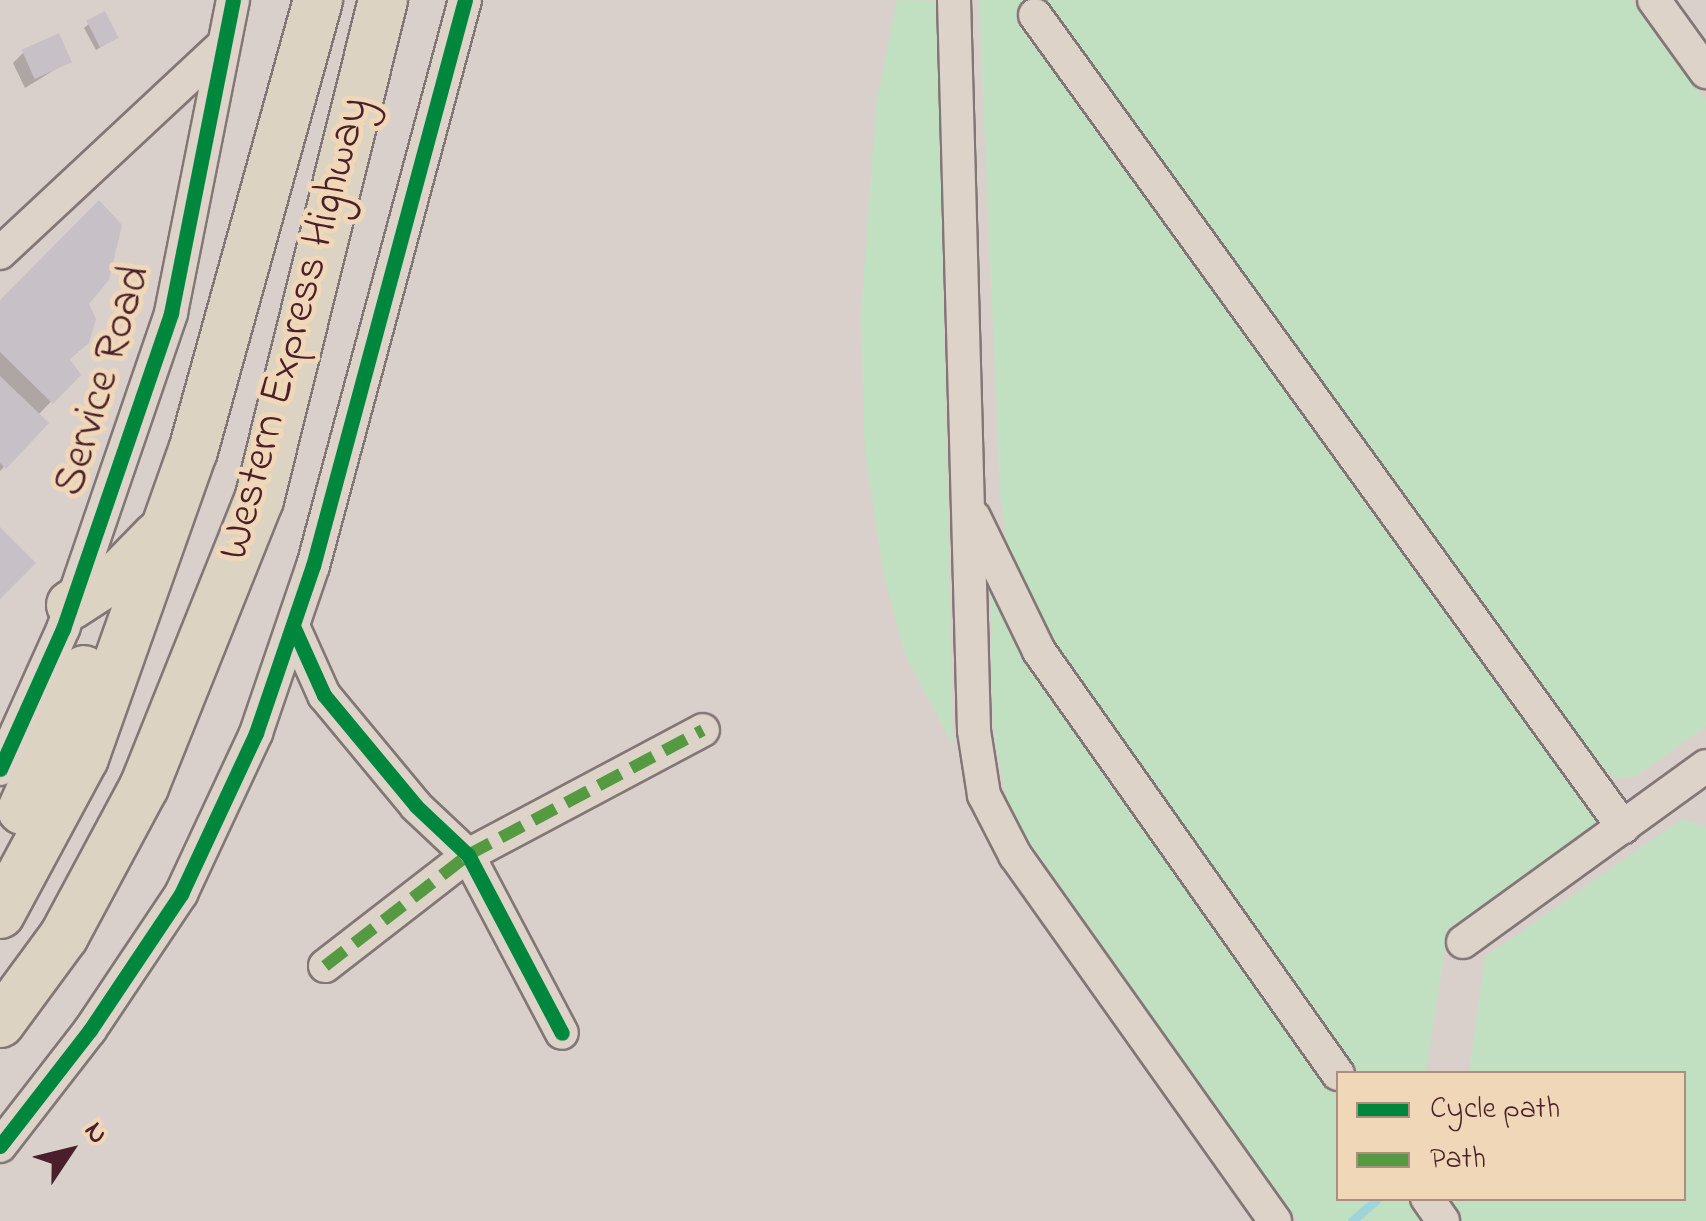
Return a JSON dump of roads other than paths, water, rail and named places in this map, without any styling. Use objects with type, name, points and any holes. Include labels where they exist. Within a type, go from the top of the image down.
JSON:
[{"type":"highway","name":"Western Express Highway","points":[[0,914],[84,758],[129,630],[179,483],[318,0]]},
{"type":"highway","name":"Western Express Highway","points":[[0,1023],[64,936],[144,788],[190,681],[259,500],[383,0]]},
{"type":"highway","points":[[70,606],[122,572],[160,534]]},
{"type":"highway","points":[[0,848],[35,787],[84,668],[99,647],[129,630]]},
{"type":"street","name":"Service Road","points":[[0,769],[70,606],[172,313],[233,0]]},
{"type":"street","points":[[0,1146],[90,1030],[181,894],[256,733],[293,626],[465,0]]},
{"type":"street","points":[[954,0],[974,732],[996,827],[1275,1221]]},
{"type":"street","points":[[1654,0],[1706,72]]},
{"type":"street","points":[[1035,15],[1622,827]]},
{"type":"street","points":[[0,252],[222,46]]},
{"type":"street","points":[[970,508],[1039,651],[1336,1071]]},
{"type":"street","points":[[293,626],[324,694],[416,806],[468,855],[562,1033]]},
{"type":"street","points":[[325,966],[468,855],[703,730]]},
{"type":"street","points":[[1462,942],[1706,766]]},
{"type":"waterway","points":[[1352,1221],[1375,1201]]}]
